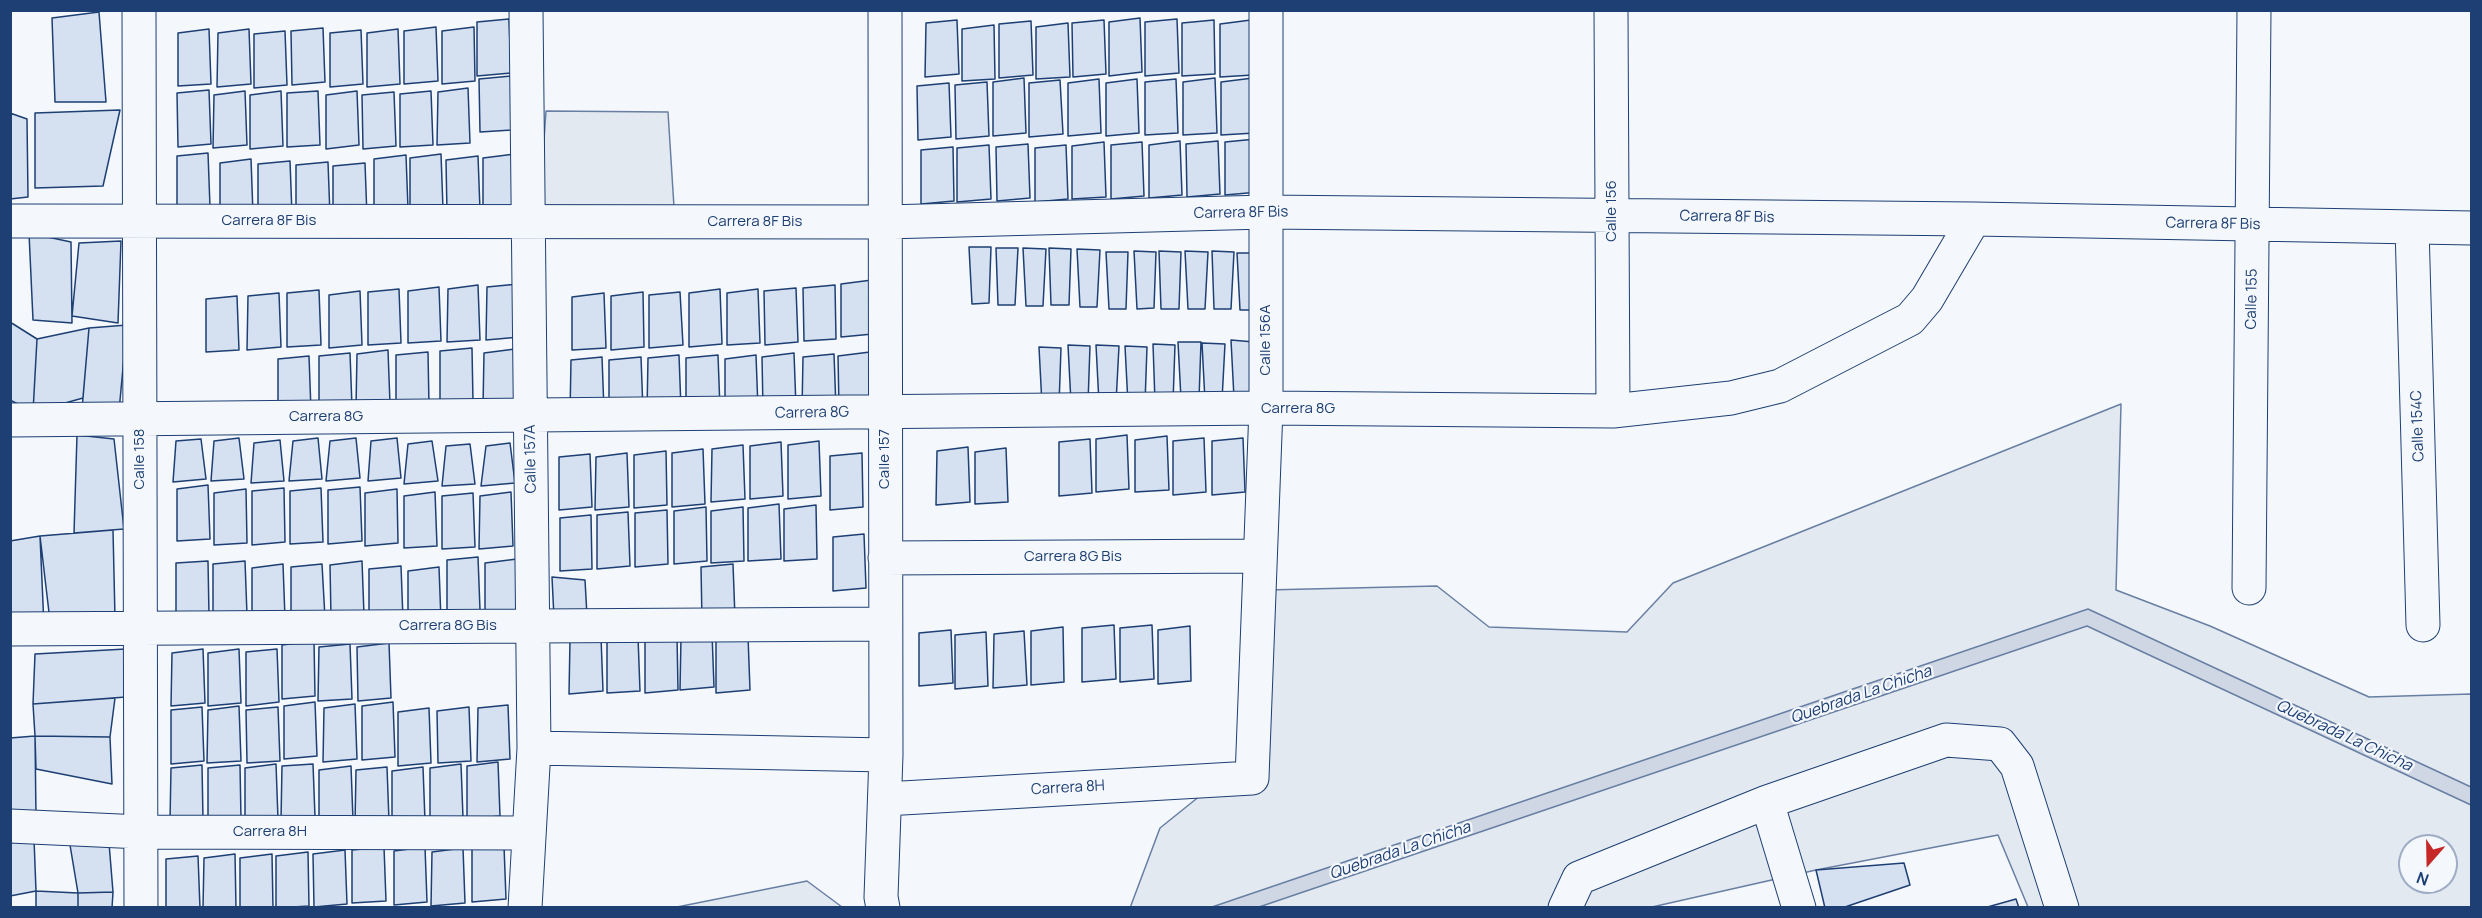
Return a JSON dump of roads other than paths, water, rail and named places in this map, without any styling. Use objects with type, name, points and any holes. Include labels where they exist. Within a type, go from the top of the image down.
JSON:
[{"type":"street","name":"Calle 158","points":[[139,10],[141,908]]},
{"type":"street","name":"Calle 157A","points":[[525,908],[534,748],[526,10]]},
{"type":"street","name":"Calle 157","points":[[883,908],[881,897],[886,755],[885,10]]},
{"type":"street","name":"Calle 156A","points":[[1252,778],[1266,408],[1266,10]]},
{"type":"street","name":"Calle 156","points":[[1611,10],[1613,411]]},
{"type":"street","name":"Calle 155","points":[[2249,588],[2254,10]]},
{"type":"street","name":"Carrera 8F Bis","points":[[10,220],[885,222],[1266,212],[1974,219],[2472,228]]},
{"type":"street","name":"Carrera 8G","points":[[10,420],[1266,408],[1613,411],[1731,398],[1780,386],[1910,319],[1927,299],[1974,219]]},
{"type":"street","name":"Calle 154C","points":[[2412,227],[2423,625]]},
{"type":"street","name":"Carrera 8G Bis","points":[[885,558],[1260,556]]},
{"type":"street","name":"Carrera 8G Bis","points":[[10,629],[885,624]]},
{"type":"street","points":[[1565,908],[1579,878],[1767,802],[1946,740],[2000,744],[2017,766],[2062,908]]},
{"type":"street","points":[[534,748],[886,755]]},
{"type":"street","name":"Carrera 8H","points":[[885,799],[1252,778]]},
{"type":"street","points":[[1767,802],[1799,908]]},
{"type":"street","name":"Carrera 8H","points":[[10,826],[141,832],[529,833]]},
{"type":"water","name":"Quebrada La Chicha","points":[[2088,609],[2471,787],[2471,805],[2087,626],[1259,907],[1212,907]]}]
